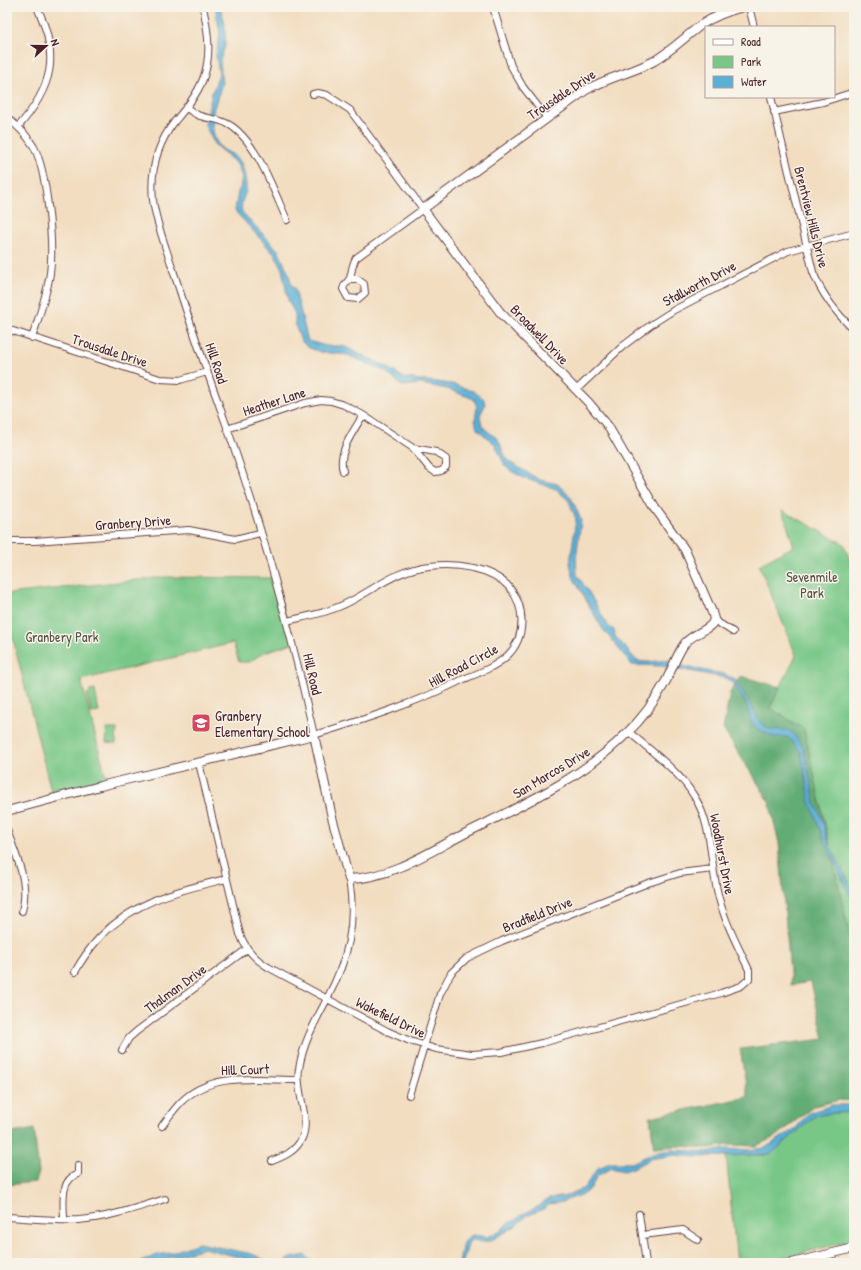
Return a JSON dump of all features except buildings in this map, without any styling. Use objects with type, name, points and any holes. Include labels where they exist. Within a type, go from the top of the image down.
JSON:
[{"type":"street","points":[[18,127],[37,104],[47,80],[49,68],[48,36],[37,7]]},
{"type":"street","name":"Hill Road","points":[[203,7],[208,38],[208,56],[202,80],[186,107],[167,132],[159,148],[152,174],[152,191],[159,227],[227,429],[287,622],[332,817],[349,879],[353,910],[351,940],[343,964],[328,998]]},
{"type":"street","points":[[493,7],[511,66],[523,87],[547,118]]},
{"type":"street","name":"Trousdale Drive","points":[[423,209],[593,86],[659,58],[708,21],[723,13],[743,7]]},
{"type":"street","points":[[749,7],[754,26]]},
{"type":"street","points":[[774,112],[823,102],[854,92]]},
{"type":"street","name":"Broadwell Drive","points":[[313,94],[321,93],[327,95],[350,110],[500,312],[576,390],[608,426],[655,508],[685,550],[702,585],[714,620]]},
{"type":"street","name":"Brentview Hills Drive","points":[[771,98],[805,246],[819,287],[838,314],[854,330]]},
{"type":"street","points":[[186,107],[196,116],[204,119],[216,120],[231,126],[248,144],[262,167],[287,220]]},
{"type":"street","points":[[7,118],[18,127],[31,142],[40,161],[51,236],[51,260],[48,286],[32,338]]},
{"type":"street","points":[[350,279],[352,265],[359,255],[423,209]]},
{"type":"street","name":"Stallworth Drive","points":[[576,390],[623,346],[660,318],[788,251],[854,232]]},
{"type":"street","name":"Trousdale Drive","points":[[7,329],[160,379],[180,380],[207,372]]},
{"type":"street","name":"Heather Lane","points":[[227,429],[318,400],[341,404],[363,416],[412,448],[425,466],[432,470],[441,471],[446,466],[446,458],[440,453],[412,448]]},
{"type":"street","points":[[343,471],[343,455],[363,416]]},
{"type":"street","name":"Granbery Drive","points":[[7,541],[34,541],[189,530],[235,539],[260,533]]},
{"type":"street","name":"Hill Road Circle","points":[[287,622],[344,605],[400,573],[436,565],[464,567],[497,578],[513,592],[521,613],[521,628],[516,645],[507,656],[496,664],[412,703],[314,735]]},
{"type":"street","points":[[714,620],[733,632]]},
{"type":"street","name":"San Marcos Drive","points":[[349,879],[372,877],[385,873],[523,804],[582,771],[629,732],[654,700],[688,640],[710,626],[714,620]]},
{"type":"street","name":"Woodhurst Drive","points":[[629,732],[679,777],[694,796],[706,826],[722,910],[749,970],[748,981]]},
{"type":"street","points":[[7,811],[314,735]]},
{"type":"street","name":"Wakefield Drive","points":[[199,763],[240,934],[247,949],[264,964],[387,1031],[425,1046],[472,1054],[510,1050],[707,997],[736,988],[748,981]]},
{"type":"street","points":[[7,830],[26,887],[26,896],[22,911]]},
{"type":"street","name":"Bradfield Drive","points":[[409,1095],[443,988],[451,973],[471,956],[648,883],[680,874],[713,869]]},
{"type":"street","points":[[75,972],[83,957],[97,941],[130,912],[162,896],[226,879]]},
{"type":"street","name":"Thalman Drive","points":[[122,1050],[137,1031],[247,949]]},
{"type":"street","points":[[272,1161],[292,1152],[303,1135],[304,1121],[298,1080],[304,1046],[328,998]]},
{"type":"street","name":"Hill Court","points":[[162,1126],[181,1102],[198,1090],[210,1084],[236,1080],[298,1080]]},
{"type":"street","points":[[64,1220],[65,1186],[69,1178],[78,1174],[78,1165]]},
{"type":"street","points":[[7,1217],[64,1220],[95,1218],[164,1199]]},
{"type":"street","points":[[640,1214],[646,1263]]},
{"type":"street","points":[[643,1235],[683,1230],[698,1240]]},
{"type":"street","points":[[792,1263],[854,1248]]},
{"type":"green space","name":"Sevenmile Park","points":[[782,510],[844,544],[854,572],[854,956],[804,730],[770,708],[796,655],[759,565],[794,546]]},
{"type":"green space","name":"Granbery Park","points":[[165,577],[274,578],[293,643],[265,652],[249,662],[239,662],[233,643],[81,680],[108,785],[53,799],[7,615],[7,594]]},
{"type":"green space","points":[[740,676],[780,687],[770,708],[804,729],[854,956],[854,1101],[839,1100],[814,1106],[777,1136],[756,1146],[730,1145],[707,1148],[679,1146],[654,1148],[650,1117],[748,1097],[740,1049],[824,1039],[811,982],[791,985],[779,843],[769,801],[723,729],[730,693]]},
{"type":"green space","points":[[95,690],[99,712],[91,713],[87,694],[90,691]]},
{"type":"green space","points":[[107,729],[117,729],[116,744],[106,743]]},
{"type":"green space","points":[[854,1112],[854,1240],[763,1263],[737,1263],[726,1155],[765,1155],[774,1151],[815,1116],[831,1113]]},
{"type":"green space","points":[[34,1129],[39,1172],[36,1182],[7,1185],[7,1134]]},
{"type":"water","points":[[215,7],[220,7],[225,23],[225,46],[220,60],[222,84],[213,111],[215,118],[212,126],[215,138],[222,148],[238,158],[241,163],[246,188],[242,203],[242,212],[278,250],[289,274],[291,284],[295,289],[308,341],[326,346],[343,346],[387,367],[404,378],[452,384],[473,391],[484,399],[485,405],[480,415],[481,422],[485,429],[498,439],[505,456],[511,463],[540,480],[558,484],[572,499],[581,520],[576,559],[577,575],[590,594],[608,626],[614,630],[615,636],[637,661],[648,662],[669,660],[686,667],[724,674],[735,680],[761,723],[769,729],[787,730],[793,733],[804,749],[815,803],[821,815],[829,844],[853,891],[854,903],[822,835],[810,802],[801,752],[788,737],[773,737],[756,728],[751,721],[747,706],[734,684],[725,678],[684,670],[674,671],[663,666],[632,665],[602,628],[574,579],[570,564],[576,519],[569,501],[556,489],[526,479],[505,466],[495,444],[477,429],[475,420],[477,407],[474,399],[447,389],[421,384],[402,386],[386,372],[348,355],[321,352],[309,348],[301,341],[295,324],[295,314],[288,300],[282,269],[276,256],[235,211],[242,177],[237,164],[215,145],[205,125],[212,93],[219,74],[216,56],[220,33]]},
{"type":"water","points":[[832,1105],[854,1105],[854,1112],[831,1113],[815,1116],[771,1154],[698,1157],[675,1155],[650,1159],[624,1171],[611,1168],[597,1176],[591,1188],[583,1194],[562,1202],[550,1204],[527,1216],[514,1227],[490,1241],[469,1241],[463,1262],[459,1263],[463,1242],[469,1236],[473,1235],[487,1237],[499,1232],[508,1223],[516,1220],[548,1199],[566,1196],[584,1188],[598,1168],[610,1163],[632,1163],[653,1153],[671,1150],[711,1152],[725,1149],[748,1150],[765,1148],[796,1128],[809,1113]]},
{"type":"water","points":[[199,1243],[252,1254],[271,1263],[261,1263],[204,1248],[152,1263],[139,1263],[156,1255],[170,1253]]},
{"type":"water","points":[[305,1255],[314,1263],[303,1260],[282,1263],[291,1258]]},
{"type":"place","name":"Granbery Elementary School","points":[[201,723]]}]
